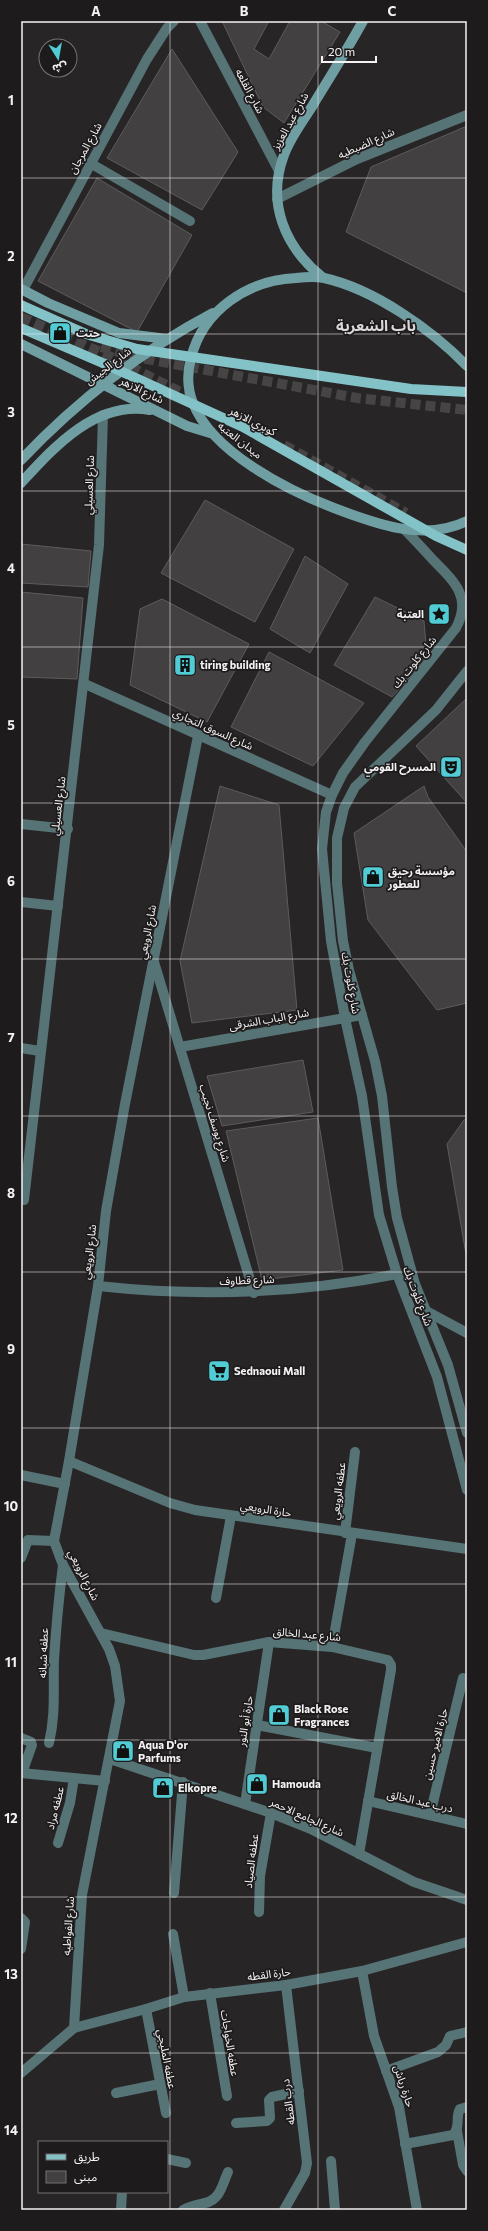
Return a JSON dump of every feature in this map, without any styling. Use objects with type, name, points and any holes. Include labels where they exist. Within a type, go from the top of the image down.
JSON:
[{"type":"main road","name":"شارع عبد العزيز","points":[[322,277],[296,251],[286,235],[280,217],[277,199],[279,171],[291,141],[363,21]]},
{"type":"main road","name":"ميدان العتبه","points":[[467,366],[415,323],[398,311],[356,289],[322,277],[283,278],[264,282],[238,294],[208,322],[200,335],[189,368],[188,385],[192,402],[210,432],[265,474],[305,496],[346,513],[404,529],[424,532],[440,531],[467,521]]},
{"type":"main road","points":[[22,290],[48,303],[119,333],[167,339]]},
{"type":"main road","points":[[21,305],[86,334],[137,349],[412,390],[467,392]]},
{"type":"main road","name":"شارع الجيش","points":[[21,460],[57,424],[102,385],[167,339],[222,308]]},
{"type":"main road","name":"كوبري الازهر","points":[[21,328],[140,378],[243,427],[436,536],[467,550]]},
{"type":"main road","name":"شارع الازهر","points":[[21,344],[187,426],[210,432]]},
{"type":"main road","points":[[21,483],[79,428],[103,415],[131,409],[159,412]]},
{"type":"street","name":"شارع المرجان","points":[[22,290],[147,59],[167,28],[174,21]]},
{"type":"street","name":"شارع القلعه","points":[[200,21],[279,171]]},
{"type":"street","name":"شارع الضبطيه","points":[[277,199],[357,160],[467,115]]},
{"type":"street","points":[[90,163],[190,221]]},
{"type":"street","name":"شارع العسيلي","points":[[24,1200],[40,1051],[85,684],[99,545],[103,415]]},
{"type":"street","name":"شارع كلوت بك","points":[[404,529],[456,585],[462,602],[460,620],[456,628],[365,742],[343,773],[332,795],[323,830],[322,849],[331,941],[345,1018],[362,1096],[379,1215],[397,1274],[437,1377],[467,1490]]},
{"type":"street","name":"شارع كلوت بك","points":[[467,671],[436,710],[356,787],[346,804],[339,823],[337,838],[339,912],[349,970],[376,1061],[382,1096],[397,1218],[415,1284],[448,1365],[467,1433]]},
{"type":"street","name":"شارع السوق التجاري","points":[[85,684],[332,795]]},
{"type":"street","name":"شارع الرويعي","points":[[110,1759],[120,1701],[119,1683],[115,1666],[101,1633],[63,1565],[54,1541],[98,1286],[108,1204],[153,961],[198,736]]},
{"type":"street","points":[[21,824],[68,829]]},
{"type":"street","points":[[21,902],[58,906]]},
{"type":"street","name":"شارع يوسف نجيب","points":[[153,961],[254,1293]]},
{"type":"street","name":"شارع الباب الشرقى","points":[[180,1047],[362,1015]]},
{"type":"street","points":[[21,1048],[40,1051]]},
{"type":"street","name":"شارع قطاوف","points":[[98,1286],[176,1293],[254,1293],[326,1286],[397,1274]]},
{"type":"street","points":[[413,1318],[426,1311],[467,1333]]},
{"type":"street","name":"عطفه الرويعي","points":[[332,1647],[349,1534],[355,1452]]},
{"type":"street","name":"حارة الرويعي","points":[[69,1461],[170,1503],[195,1510],[349,1534],[467,1549]]},
{"type":"street","points":[[21,1475],[65,1484]]},
{"type":"street","points":[[216,1598],[231,1516]]},
{"type":"street","points":[[21,1558],[28,1540],[54,1541]]},
{"type":"street","name":"عطفه شبانه","points":[[49,1742],[54,1722],[55,1646],[58,1598],[63,1565]]},
{"type":"street","name":"شارع عبد الخالق","points":[[101,1633],[194,1655],[269,1642],[332,1647],[388,1660],[391,1665],[359,1854]]},
{"type":"street","name":"حارة أبو النور","points":[[245,1804],[269,1642]]},
{"type":"street","name":"حارة الامير حسين","points":[[430,1815],[463,1678]]},
{"type":"street","points":[[257,1725],[377,1748]]},
{"type":"street","points":[[21,1738],[31,1742],[32,1745],[22,1773],[105,1781]]},
{"type":"street","name":"شارع الفواطيه","points":[[74,2028],[82,1895],[110,1759]]},
{"type":"street","name":"شارع الجامع الاحمر","points":[[110,1759],[183,1782],[271,1813],[311,1829],[414,1882],[467,1900]]},
{"type":"street","name":"عطفه مراد","points":[[58,1843],[70,1803],[74,1778]]},
{"type":"street","points":[[174,1893],[183,1782]]},
{"type":"street","name":"درب عبد الخالق","points":[[368,1801],[467,1824]]},
{"type":"street","name":"عطفه الصياد","points":[[259,1912],[260,1876],[271,1813]]},
{"type":"street","points":[[21,1918],[25,1922],[21,1949]]},
{"type":"street","points":[[173,1934],[184,1997]]},
{"type":"street","name":"حارة القطه","points":[[74,2028],[146,2009],[184,1997],[286,1985],[362,1971],[467,1942]]},
{"type":"street","name":"حارة رياش","points":[[362,1971],[374,2036],[399,2107],[417,2210]]},
{"type":"street","name":"درب القطه","points":[[284,2210],[305,2173],[307,2163],[300,2091],[286,1985]]},
{"type":"street","name":"عطفه الخواجات","points":[[210,1993],[227,2096]]},
{"type":"street","name":"عطفه المليجي","points":[[146,2009],[166,2112]]},
{"type":"street","points":[[21,2073],[74,2028]]},
{"type":"street","points":[[386,2071],[438,2052],[446,2044],[450,2036],[467,2032]]},
{"type":"street","points":[[116,2093],[160,2084]]},
{"type":"street","points":[[236,2122],[266,2121],[270,2118],[269,2100],[272,2097],[300,2091]]},
{"type":"street","points":[[467,2107],[460,2109],[457,2114],[457,2131],[463,2165],[467,2171]]},
{"type":"street","points":[[405,2144],[453,2135],[457,2131]]},
{"type":"street","points":[[168,2159],[186,2163]]},
{"type":"street","points":[[330,2161],[335,2210]]},
{"type":"street","points":[[183,2210],[190,2206],[212,2201],[217,2198],[228,2172]]},
{"type":"street","points":[[120,2210],[122,2193]]},
{"type":"building","points":[[222,21],[269,21],[254,49],[269,59],[290,21],[321,21],[340,32],[284,123],[263,107]]},
{"type":"building","points":[[172,49],[238,152],[202,210],[107,158]]},
{"type":"building","points":[[467,126],[467,293],[346,232],[371,167]]},
{"type":"building","points":[[97,178],[192,235],[137,332],[38,281]]},
{"type":"building","points":[[205,500],[294,549],[255,622],[161,573]]},
{"type":"building","points":[[21,544],[91,551],[88,587],[21,583]]},
{"type":"building","points":[[305,556],[348,584],[310,653],[270,629]]},
{"type":"building","points":[[21,592],[83,598],[77,679],[21,677]]},
{"type":"building","points":[[375,597],[424,621],[427,658],[392,697],[334,665]]},
{"type":"building","name":"tiring building","points":[[162,599],[249,644],[207,722],[130,685],[140,609]]},
{"type":"building","points":[[269,652],[364,703],[313,766],[231,727]]},
{"type":"building","name":"المسرح القومي","points":[[467,698],[467,803],[416,746]]},
{"type":"building","points":[[220,786],[279,805],[297,1010],[192,1023],[180,961]]},
{"type":"building","points":[[424,786],[428,797],[467,852],[467,1003],[437,1010],[368,920],[354,833]]},
{"type":"building","points":[[303,1060],[313,1112],[222,1126],[207,1076]]},
{"type":"building","points":[[318,1118],[343,1270],[262,1280],[226,1131]]},
{"type":"building","points":[[467,1119],[467,1260],[447,1144],[464,1120]]},
{"type":"tunnel","points":[[21,317],[109,356],[196,400]]},
{"type":"tunnel","points":[[101,347],[136,357],[357,398],[467,410]]},
{"type":"tunnel","points":[[284,445],[406,513]]},
{"type":"place","name":"حتت","points":[[60,333]]},
{"type":"place","name":"العتبة","points":[[439,614]]},
{"type":"place","name":"tiring building","points":[[185,665]]},
{"type":"place","name":"المسرح القومي","points":[[451,767]]},
{"type":"place","name":"مؤسسة رحيق للعطور","points":[[373,877]]},
{"type":"place","name":"Sednaoui Mall","points":[[219,1371]]},
{"type":"place","name":"Black Rose Fragrances","points":[[279,1715]]},
{"type":"place","name":"Aqua D'or Parfums","points":[[123,1751]]},
{"type":"place","name":"Hamouda","points":[[257,1784]]},
{"type":"place","name":"Elkopre","points":[[163,1788]]},
{"type":"district","name":"باب الشعرية","points":[[376,326]]}]
